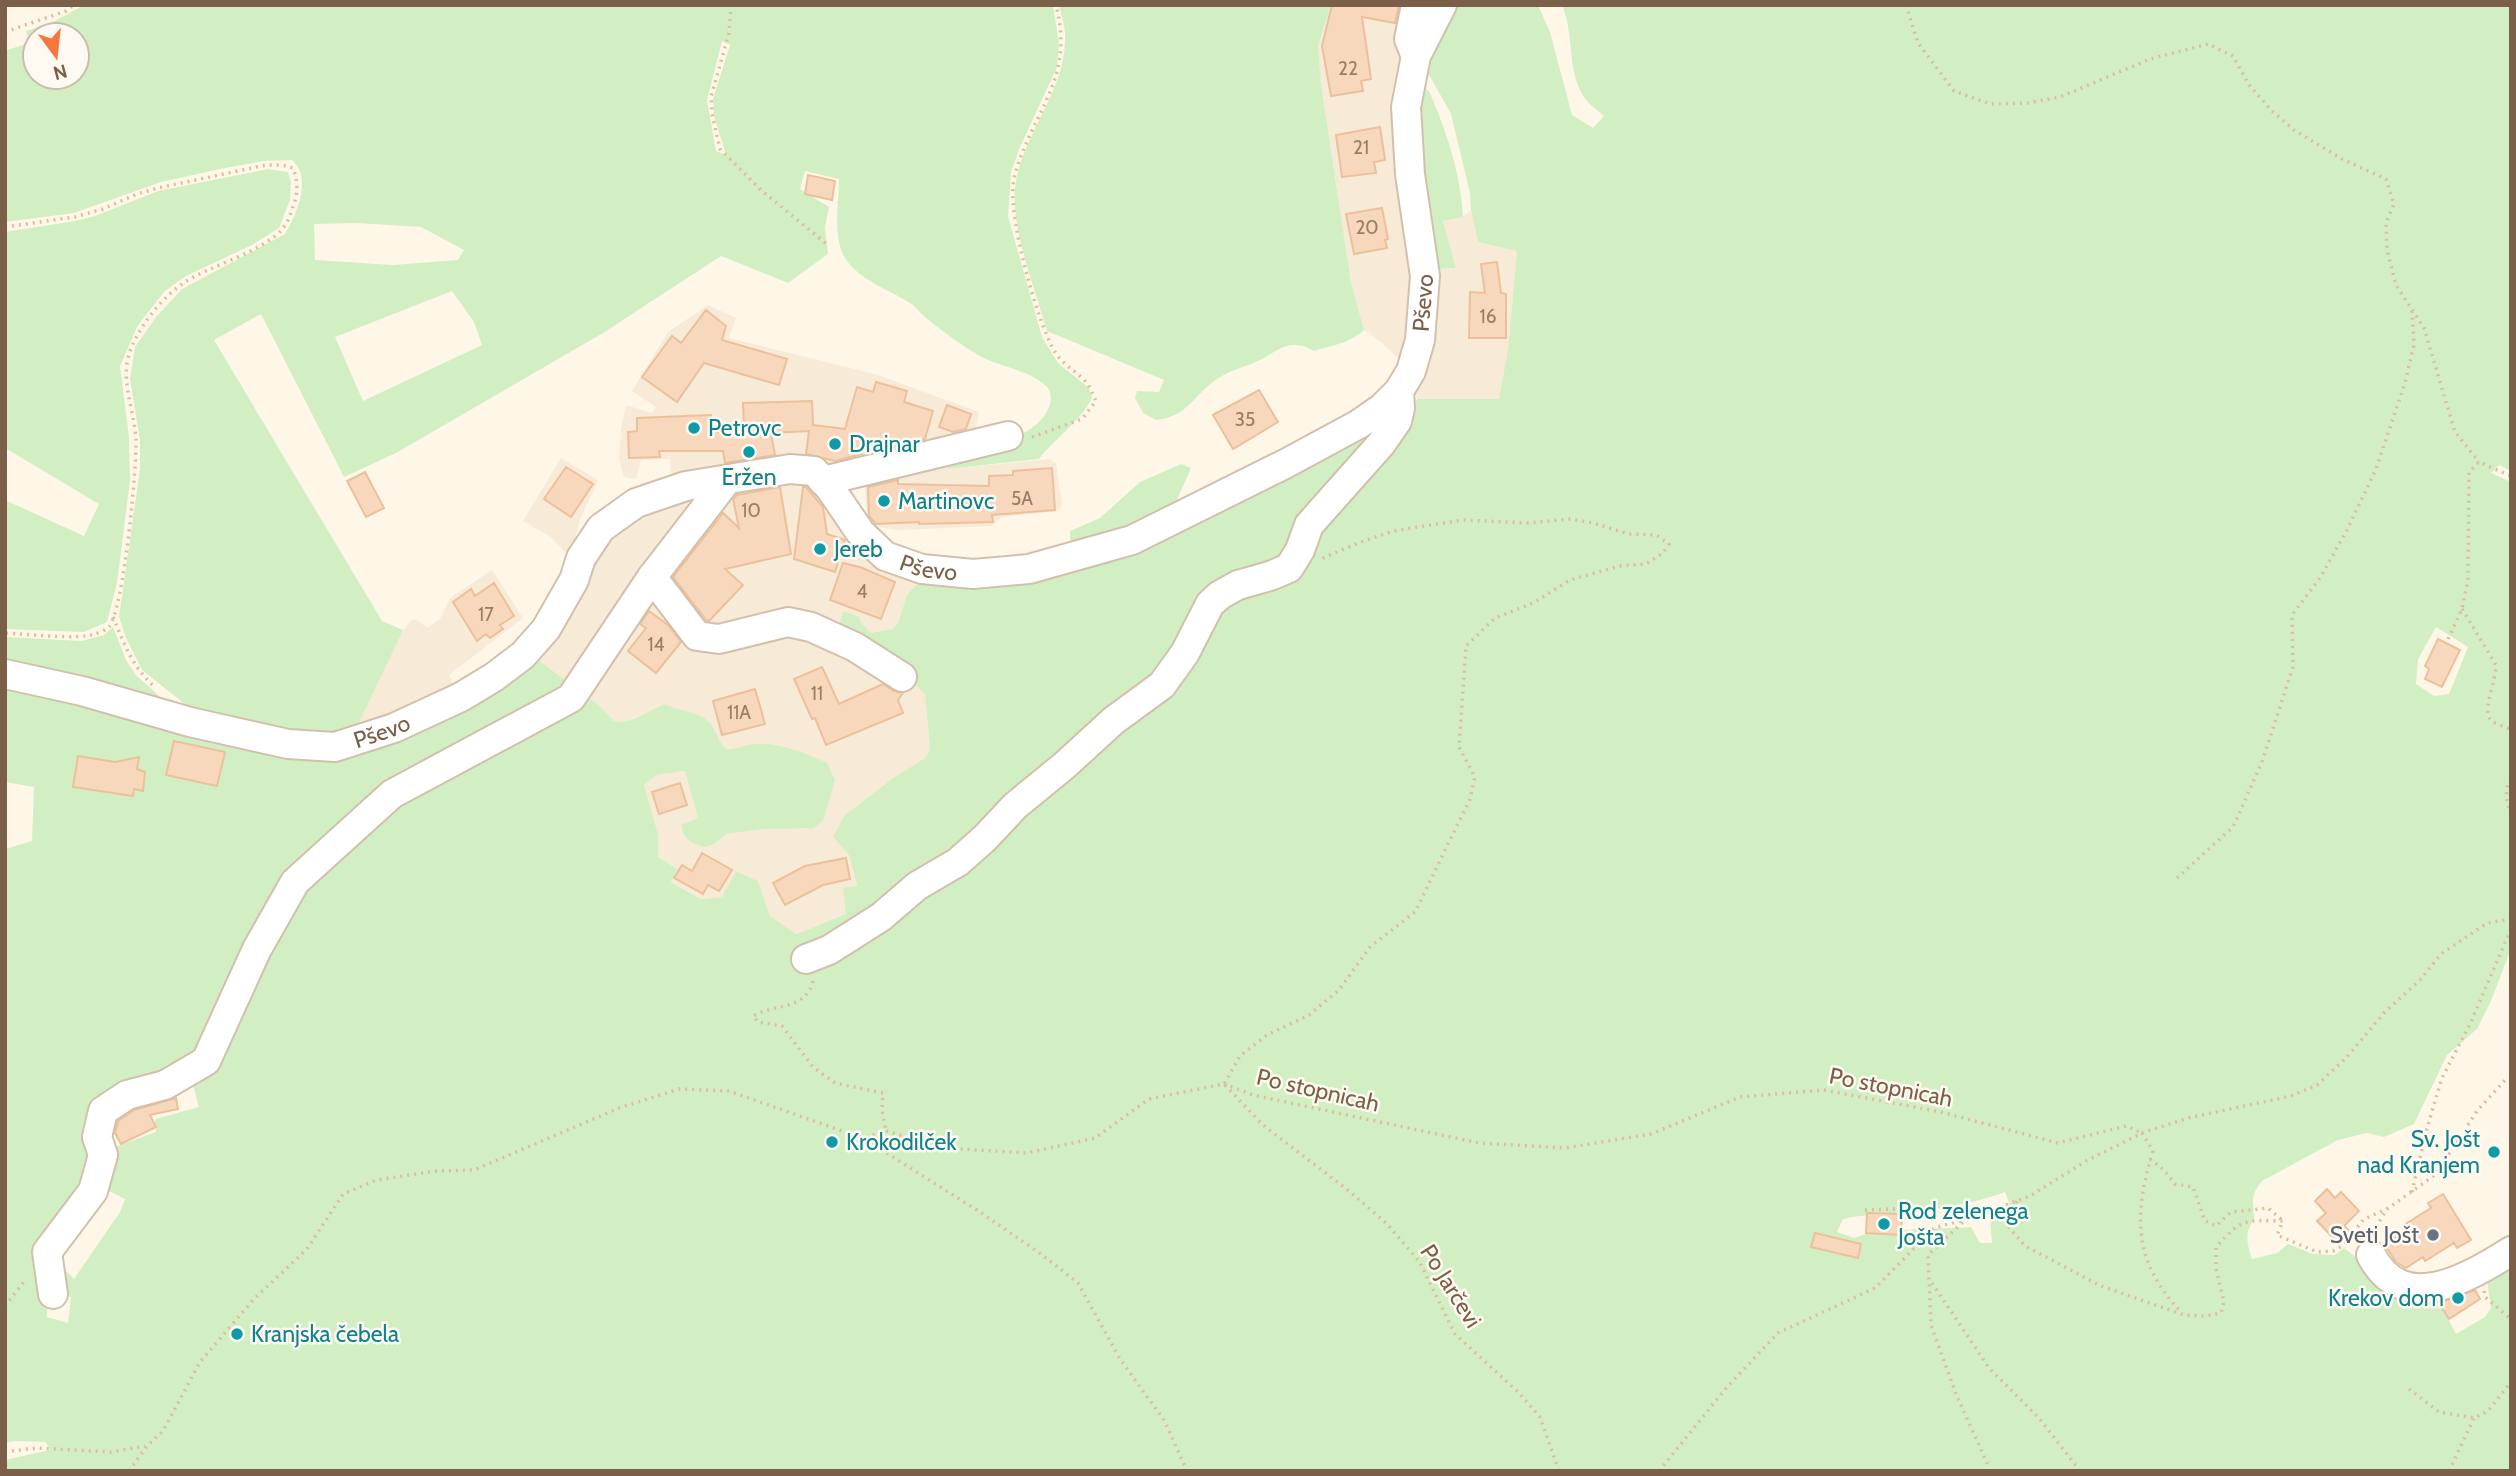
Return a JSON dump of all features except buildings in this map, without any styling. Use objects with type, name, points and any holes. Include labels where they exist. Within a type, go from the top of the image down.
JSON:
[{"type":"street","points":[[1416,5],[1409,39],[1416,56]]},
{"type":"street","name":"Pševo","points":[[5,674],[82,691],[190,722],[288,744],[335,747],[394,728],[461,697],[494,677],[523,655],[547,629],[574,580],[582,558],[601,528],[636,503],[686,486],[790,469],[814,471],[860,532],[885,556],[922,569],[973,574],[1030,569],[1132,540],[1337,437],[1382,408],[1399,391],[1411,371],[1420,340],[1425,275],[1410,174],[1406,107],[1416,56],[1442,5]]},
{"type":"street","points":[[810,967],[829,950],[881,916],[918,886],[958,862],[1015,806],[1113,721],[1162,685],[1185,653],[1210,604],[1220,594],[1289,568],[1300,550],[1309,525],[1381,444],[1397,421],[1400,408],[1399,391]]},
{"type":"street","points":[[823,481],[1008,436]]},
{"type":"street","points":[[53,1294],[47,1252],[93,1191],[103,1155],[97,1137],[103,1111],[127,1095],[165,1085],[206,1061],[257,950],[295,882],[392,794],[570,698],[652,577],[727,480]]},
{"type":"street","points":[[652,577],[697,636],[719,639],[788,622],[811,627],[855,647],[902,677]]},
{"type":"street","points":[[2371,1255],[2379,1271],[2394,1283],[2428,1290],[2478,1272],[2511,1251]]},
{"type":"path","points":[[5,32],[66,11],[74,5]]},
{"type":"path","points":[[731,5],[729,33],[711,97],[720,149],[761,190],[829,246]]},
{"type":"path","points":[[1008,436],[1036,438],[1082,419],[1096,401],[1087,383],[1055,353],[1044,329],[1012,213],[1013,186],[1021,155],[1056,80],[1062,53],[1061,26],[1056,5]]},
{"type":"path","points":[[1906,5],[1918,43],[1954,90],[1990,104],[2026,103],[2060,97],[2150,59],[2208,44],[2233,56],[2249,85],[2271,110],[2294,130],[2342,159],[2386,179],[2394,204],[2385,223],[2387,250],[2396,285],[2424,328],[2455,432],[2479,462],[2511,476]]},
{"type":"path","points":[[5,228],[75,217],[158,188],[266,165],[293,168],[297,177],[295,202],[282,230],[254,248],[184,282],[168,295],[132,345],[125,371],[136,438],[132,499],[120,598],[108,627],[97,634],[83,637],[5,633]]},
{"type":"path","points":[[2177,878],[2233,827],[2262,762],[2293,667],[2292,615],[2319,578],[2347,530],[2376,469],[2405,383],[2414,345],[2412,308]]},
{"type":"path","points":[[2448,639],[2462,609],[2468,579],[2469,472],[2479,462]]},
{"type":"path","points":[[862,1138],[886,1131],[943,1148],[1027,1153],[1095,1138],[1149,1099],[1223,1084],[1240,1056],[1267,1035],[1309,1015],[1339,990],[1370,947],[1415,912],[1471,799],[1475,777],[1458,747],[1465,646],[1495,618],[1533,603],[1570,580],[1620,566],[1646,564],[1663,553],[1669,544],[1656,535],[1629,534],[1571,519],[1527,523],[1463,520],[1393,531],[1357,542],[1322,559],[1289,568]]},
{"type":"path","points":[[2462,609],[2496,665],[2497,674],[2487,714],[2491,721],[2511,729]]},
{"type":"path","points":[[113,617],[128,655],[139,673],[156,687]]},
{"type":"path","points":[[2511,779],[2507,785],[2506,804],[2511,813]]},
{"type":"path","points":[[1659,1471],[1727,1387],[1778,1333],[1875,1287],[1934,1228],[1965,1220],[2030,1196],[2086,1161],[2141,1133],[2188,1118],[2291,1096],[2317,1085],[2346,1058],[2384,1013],[2420,980],[2441,954],[2487,923],[2511,919]]},
{"type":"path","points":[[2412,1192],[2442,1078],[2470,1024],[2511,929]]},
{"type":"path","points":[[810,967],[810,993],[796,1003],[765,1009],[753,1016],[758,1022],[782,1026],[813,1067],[835,1083],[883,1093],[882,1110],[886,1131]]},
{"type":"path","points":[[2283,1220],[2277,1236],[2317,1252],[2333,1251],[2342,1247],[2364,1219],[2387,1209],[2435,1175],[2477,1111],[2506,1079],[2511,1077]]},
{"type":"path","name":"Po stopnicah","points":[[1223,1084],[1266,1098],[1479,1143],[1565,1148],[1651,1134],[1740,1097],[1824,1090],[1941,1112],[2058,1143],[2126,1126],[2141,1133]]},
{"type":"path","name":"Po Jarčevi","points":[[1223,1084],[1263,1125],[1386,1223],[1419,1261],[1455,1334],[1518,1392],[1540,1417],[1559,1471]]},
{"type":"path","points":[[129,1471],[147,1446],[163,1431],[200,1362],[253,1300],[307,1249],[343,1194],[376,1180],[437,1171],[474,1170],[619,1108],[678,1089],[729,1091],[862,1138],[1041,1254],[1078,1283],[1120,1359],[1164,1420],[1187,1471]]},
{"type":"path","points":[[2141,1133],[2153,1151],[2142,1186],[2139,1228],[2149,1264],[2163,1294],[2184,1315]]},
{"type":"path","points":[[2150,1159],[2165,1171],[2175,1184],[2193,1187],[2205,1220],[2216,1226],[2231,1212],[2267,1209],[2283,1220]]},
{"type":"path","points":[[2017,1200],[2007,1224],[2025,1246],[2101,1286],[2184,1315],[2205,1316],[2221,1313],[2224,1302],[2216,1269],[2217,1247],[2231,1230],[2245,1220],[2283,1220]]},
{"type":"path","points":[[1865,1210],[1915,1208],[1984,1211]]},
{"type":"path","points":[[2371,1255],[2369,1242],[2374,1227],[2387,1209]]},
{"type":"path","points":[[1965,1220],[1928,1255],[1931,1325],[1956,1394],[1988,1465],[1988,1471]]},
{"type":"path","points":[[2478,1272],[2485,1297],[2511,1319]]},
{"type":"path","points":[[1931,1282],[1989,1368],[2039,1418],[2080,1471]]},
{"type":"path","points":[[2409,1390],[2440,1412],[2474,1418],[2488,1411],[2511,1382]]},
{"type":"path","points":[[2449,1471],[2474,1418]]},
{"type":"path","points":[[5,1452],[36,1448],[111,1452],[147,1446]]},
{"type":"shaded area","points":[[1331,5],[1452,5],[1421,87],[1437,269],[1456,268],[1443,221],[1463,217],[1471,210],[1478,242],[1517,251],[1508,349],[1499,400],[1417,399],[1403,363],[1364,330],[1351,282],[1321,84],[1318,46]]},
{"type":"shaded area","points":[[708,305],[736,318],[729,338],[875,374],[979,412],[972,449],[948,469],[1050,459],[1056,463],[1062,504],[1059,511],[1002,517],[992,526],[900,530],[868,526],[890,546],[922,558],[917,584],[907,595],[898,623],[892,629],[871,633],[843,611],[838,630],[910,680],[925,694],[930,750],[925,758],[893,778],[845,815],[849,855],[857,887],[846,914],[795,934],[770,916],[758,881],[737,871],[722,897],[701,899],[671,881],[658,857],[658,834],[644,785],[656,775],[685,771],[698,818],[681,826],[714,844],[726,834],[763,829],[755,744],[736,750],[726,749],[720,744],[708,720],[664,704],[634,719],[614,721],[600,706],[514,676],[357,727],[398,638],[410,621],[416,619],[427,628],[440,619],[450,598],[492,570],[523,618],[449,675],[457,691],[518,649],[571,559],[552,538],[523,521],[561,458],[598,480],[580,520],[574,543],[581,543],[671,481],[670,459],[641,460],[636,479],[624,477],[619,459],[626,405],[652,413],[656,407],[632,391],[668,332]],"holes":[[[839,474],[864,475],[868,526]]]},
{"type":"green space","points":[[84,5],[1053,5],[1059,44],[1057,67],[1011,172],[1008,216],[1042,337],[1058,363],[1089,388],[1092,398],[1081,415],[1039,459],[948,469],[946,456],[1006,440],[1034,426],[1044,416],[1050,404],[1049,391],[1031,376],[982,357],[967,348],[932,323],[912,304],[858,273],[845,258],[839,240],[839,179],[805,171],[800,189],[829,207],[825,228],[828,254],[788,283],[721,256],[603,333],[396,453],[344,477],[261,314],[214,340],[382,621],[403,630],[357,727],[329,737],[196,713],[142,670],[119,617],[140,469],[140,440],[130,379],[135,347],[156,317],[182,289],[285,234],[298,207],[301,176],[292,160],[264,161],[161,182],[74,213],[5,222],[5,46],[7,50],[21,46],[21,91],[91,91],[91,21],[55,21]],"holes":[[[722,41],[730,45],[713,99],[714,116],[726,155],[716,151],[707,100]],[[357,223],[421,227],[464,250],[458,260],[393,265],[315,260],[314,224]],[[452,291],[474,322],[482,345],[363,401],[335,337]]]},
{"type":"green space","points":[[1059,5],[1331,5],[1318,46],[1321,84],[1351,282],[1364,330],[1346,341],[1314,351],[1299,345],[1283,347],[1224,375],[1182,411],[1156,420],[1143,413],[1135,398],[1137,391],[1159,392],[1164,380],[1047,331],[1020,241],[1015,189],[1025,152],[1050,99],[1062,62],[1065,33]]},
{"type":"green space","points":[[1452,5],[1538,5],[1550,32],[1572,115],[1593,128],[1604,116],[1580,91],[1573,68],[1562,5],[2511,5],[2511,471],[2499,465],[2491,473],[2511,482],[2511,949],[2477,1029],[2447,1055],[2414,1124],[2384,1137],[2367,1133],[2338,1140],[2262,1181],[2254,1195],[2254,1220],[2247,1239],[2252,1259],[2277,1253],[2288,1244],[2313,1254],[2335,1255],[2344,1248],[2395,1287],[2435,1295],[2456,1334],[2485,1317],[2491,1308],[2487,1280],[2511,1258],[2511,1471],[5,1471],[5,1460],[50,1450],[46,1442],[5,1443],[5,849],[32,841],[34,787],[5,782],[5,683],[335,755],[534,657],[600,706],[614,721],[634,719],[664,704],[707,720],[726,749],[754,744],[782,746],[827,763],[835,780],[823,821],[813,828],[763,829],[726,834],[714,844],[704,847],[691,842],[684,835],[681,825],[698,818],[685,771],[656,775],[644,785],[658,834],[658,857],[677,869],[671,882],[701,899],[722,897],[736,871],[758,881],[770,916],[796,934],[846,914],[843,888],[857,886],[849,855],[833,837],[845,815],[893,778],[925,758],[930,750],[925,694],[910,680],[838,630],[843,611],[859,617],[871,633],[892,629],[898,623],[907,595],[917,584],[1117,561],[1146,546],[1181,533],[1206,516],[1372,434],[1405,424],[1417,399],[1499,399],[1508,349],[1517,251],[1478,242],[1470,193],[1451,114],[1427,71],[1426,60]],"holes":[[[2436,627],[2468,647],[2449,694],[2434,696],[2416,684],[2418,659]],[[173,1081],[193,1085],[199,1107],[155,1119],[156,1132],[106,1150],[108,1094]],[[107,1190],[125,1199],[120,1212],[74,1279],[55,1260]],[[2005,1192],[2009,1203],[1990,1218],[1992,1243],[1980,1243],[1971,1227],[1903,1230],[1854,1238],[1837,1232],[1843,1219],[1928,1210]],[[48,1293],[71,1297],[68,1323],[47,1317]]]},
{"type":"green space","points":[[1421,87],[1429,91],[1435,106],[1452,152],[1459,185],[1463,217],[1443,221],[1456,268],[1437,269],[1418,138]]},
{"type":"green space","points":[[268,169],[288,172],[291,182],[290,200],[279,228],[252,245],[186,276],[165,291],[138,325],[120,366],[129,437],[130,480],[117,583],[107,622],[84,632],[5,629],[5,500],[84,536],[99,504],[5,448],[5,232],[75,221],[158,191]]},
{"type":"green space","points":[[1181,464],[1191,468],[1176,502],[1131,528],[1077,546],[1070,539],[1070,531],[1100,518],[1140,482]]},
{"type":"green space","points":[[113,627],[126,660],[136,675],[169,705],[164,708],[132,691],[99,683],[5,667],[5,637],[81,641],[104,635]]},
{"type":"place","name":"Petrovc","points":[[694,428]]},
{"type":"place","name":"Drajnar","points":[[835,444]]},
{"type":"place","name":"Eržen","points":[[749,452]]},
{"type":"place","name":"Martinovc","points":[[884,501]]},
{"type":"place","name":"Jereb","points":[[820,549]]},
{"type":"place","name":"Krokodilček","points":[[832,1142]]},
{"type":"place","name":"Sv. Jošt nad Kranjem","points":[[2494,1152]]},
{"type":"place","name":"Rod zelenega Jošta","points":[[1884,1224]]},
{"type":"place","name":"Sveti Jošt","points":[[2433,1235]]},
{"type":"place","name":"Krekov dom","points":[[2458,1298]]},
{"type":"place","name":"Kranjska čebela","points":[[237,1334]]}]
